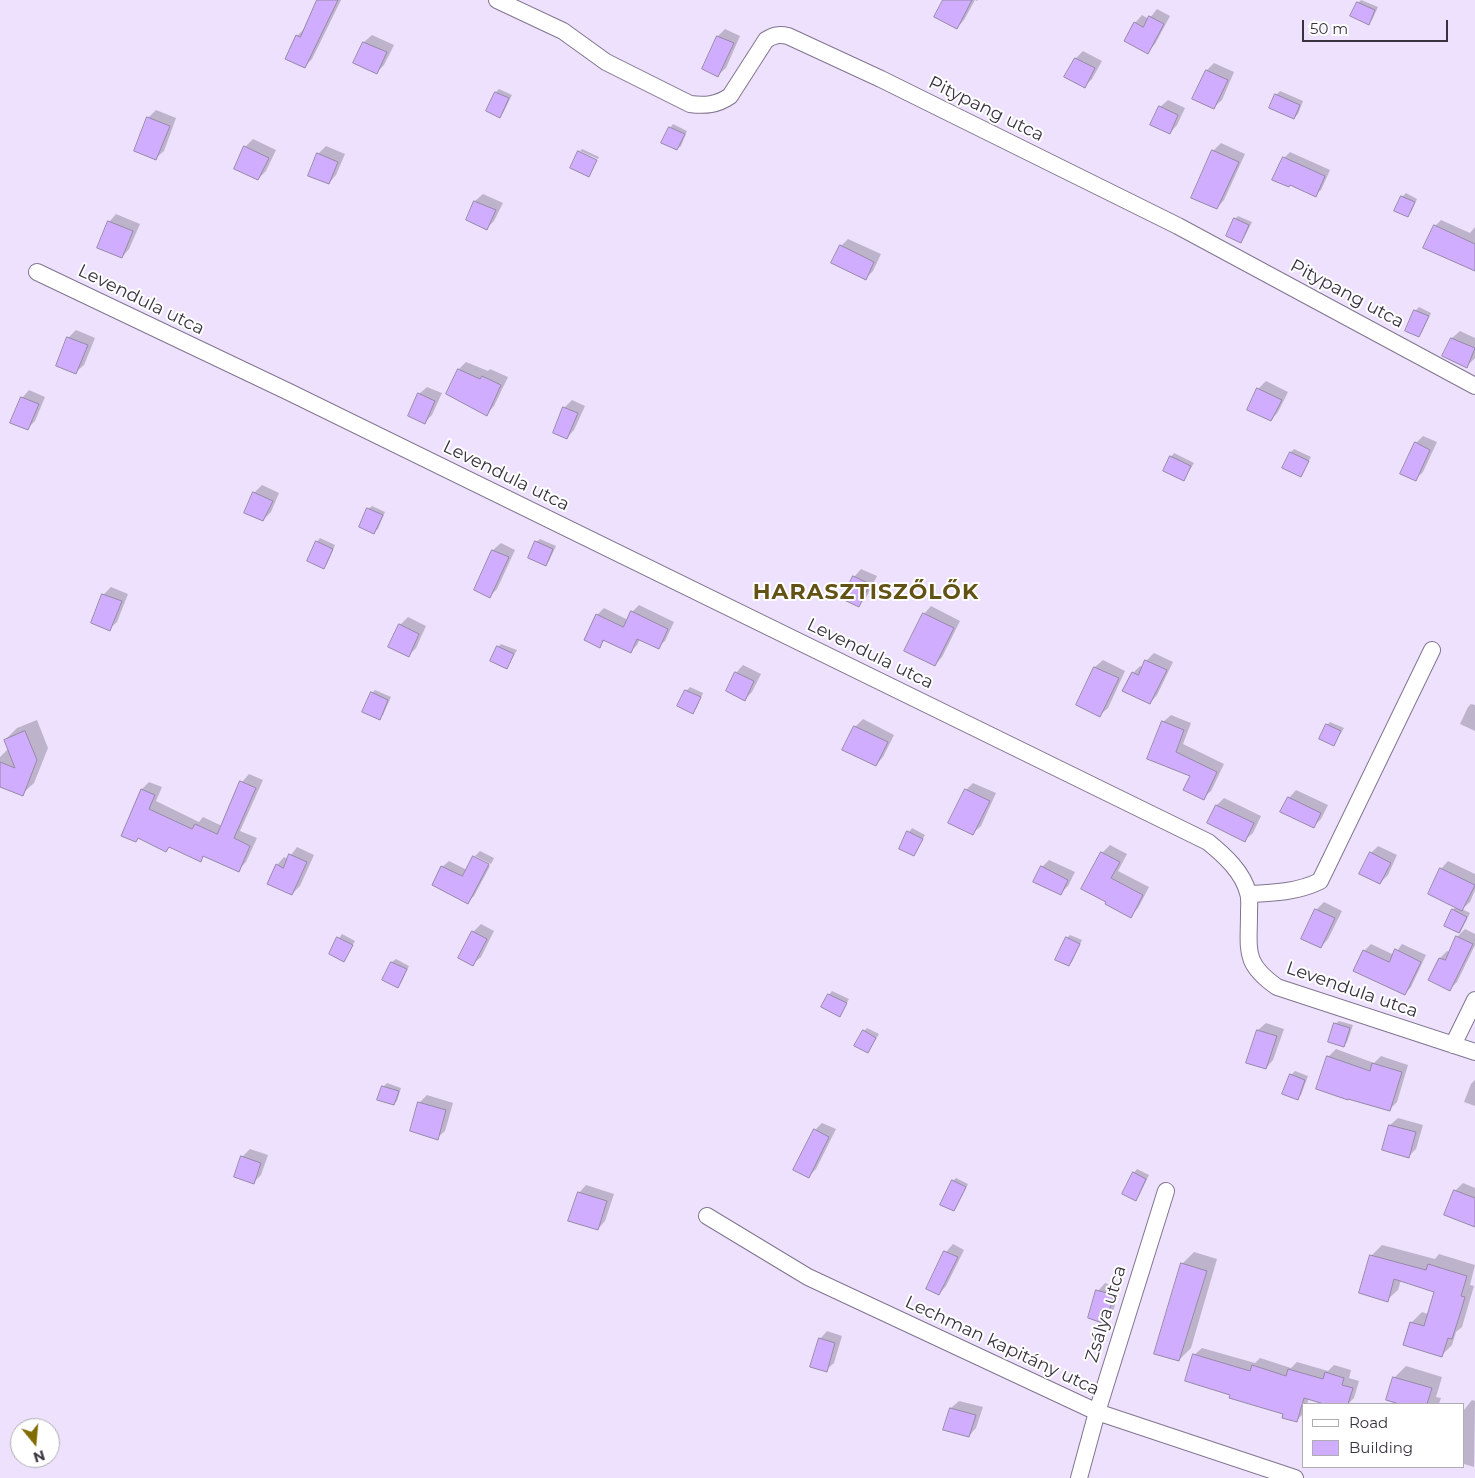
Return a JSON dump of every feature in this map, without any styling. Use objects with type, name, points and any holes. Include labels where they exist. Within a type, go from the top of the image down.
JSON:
[{"type":"street","name":"Pitypang utca","points":[[497,0],[563,31],[606,62],[690,104],[702,106],[722,101],[730,96],[766,40],[778,34],[788,36],[881,79],[1178,226],[1475,386]]},
{"type":"street","name":"Levendula utca","points":[[37,272],[298,397],[1208,842],[1231,864],[1242,878],[1249,894],[1249,952],[1255,968],[1262,976],[1277,987],[1475,1052]]},
{"type":"street","points":[[1249,894],[1298,889],[1320,881],[1432,650]]},
{"type":"street","points":[[1454,1046],[1475,1000]]},
{"type":"street","name":"Zsálya utca","points":[[1079,1478],[1097,1412],[1166,1191]]},
{"type":"street","name":"Lechman kapitány utca","points":[[707,1216],[808,1277],[1097,1412],[1295,1478]]},
{"type":"building","points":[[317,0],[338,0],[305,68],[285,59],[296,35],[300,37]]},
{"type":"building","points":[[943,0],[972,0],[957,29],[934,17]]},
{"type":"building","points":[[1357,2],[1375,10],[1369,25],[1350,16]]},
{"type":"building","points":[[1149,16],[1164,24],[1148,54],[1124,41],[1134,22],[1143,27]]},
{"type":"building","points":[[717,36],[734,43],[718,77],[702,69]]},
{"type":"building","points":[[363,42],[387,52],[377,74],[353,63]]},
{"type":"building","points":[[1075,58],[1095,68],[1085,88],[1064,77]]},
{"type":"building","points":[[1206,70],[1228,80],[1214,109],[1192,99]]},
{"type":"building","points":[[495,92],[509,98],[500,118],[486,111]]},
{"type":"building","points":[[1275,94],[1300,105],[1294,119],[1269,108]]},
{"type":"building","points":[[1159,106],[1178,115],[1170,134],[1150,125]]},
{"type":"building","points":[[147,117],[170,126],[156,160],[134,151]]},
{"type":"building","points":[[669,127],[685,134],[677,150],[661,143]]},
{"type":"building","points":[[244,146],[269,158],[258,180],[234,169]]},
{"type":"building","points":[[1212,150],[1239,162],[1217,209],[1191,198]]},
{"type":"building","points":[[578,151],[597,160],[589,177],[570,168]]},
{"type":"building","points":[[317,153],[338,162],[329,184],[308,176]]},
{"type":"building","points":[[1283,157],[1325,176],[1316,197],[1290,185],[1289,187],[1272,180]]},
{"type":"building","points":[[1401,196],[1415,202],[1408,217],[1394,211]]},
{"type":"building","points":[[474,201],[496,210],[487,230],[466,220]]},
{"type":"building","points":[[1234,218],[1249,225],[1241,243],[1226,236]]},
{"type":"building","points":[[108,221],[133,231],[122,258],[97,248]]},
{"type":"building","points":[[1434,225],[1475,244],[1475,271],[1423,248]]},
{"type":"building","points":[[840,245],[874,262],[866,280],[831,263]]},
{"type":"building","points":[[1414,310],[1429,316],[1419,337],[1405,331]]},
{"type":"building","points":[[67,337],[88,345],[76,374],[56,366]]},
{"type":"building","points":[[1451,338],[1475,348],[1467,368],[1442,356]]},
{"type":"building","points":[[458,369],[480,379],[482,376],[501,385],[487,416],[446,394]]},
{"type":"building","points":[[1257,388],[1282,400],[1271,421],[1247,410]]},
{"type":"building","points":[[418,393],[435,401],[425,424],[408,416]]},
{"type":"building","points":[[21,397],[39,404],[28,430],[10,423]]},
{"type":"building","points":[[563,407],[578,413],[567,439],[553,433]]},
{"type":"building","points":[[1415,442],[1430,450],[1416,481],[1400,474]]},
{"type":"building","points":[[1290,452],[1309,461],[1301,477],[1282,468]]},
{"type":"building","points":[[1170,456],[1191,466],[1184,481],[1163,471]]},
{"type":"building","points":[[253,492],[273,501],[263,521],[244,513]]},
{"type":"building","points":[[367,508],[383,515],[374,534],[359,527]]},
{"type":"building","points":[[316,541],[333,549],[324,569],[307,561]]},
{"type":"building","points":[[535,541],[553,549],[546,566],[528,558]]},
{"type":"building","points":[[492,550],[509,557],[490,598],[474,590]]},
{"type":"building","points":[[853,576],[870,584],[859,607],[842,599]]},
{"type":"building","points":[[102,594],[122,601],[110,631],[91,623]]},
{"type":"building","points":[[631,611],[668,629],[659,649],[637,639],[631,653],[603,640],[600,648],[584,640],[596,614],[623,627]]},
{"type":"building","points":[[923,613],[954,628],[935,666],[904,651]]},
{"type":"building","points":[[399,624],[419,634],[409,657],[388,647]]},
{"type":"building","points":[[497,646],[514,654],[507,669],[490,661]]},
{"type":"building","points":[[1145,660],[1167,670],[1150,704],[1122,691],[1132,672],[1138,675]]},
{"type":"building","points":[[1094,667],[1119,678],[1100,717],[1076,705]]},
{"type":"building","points":[[735,672],[754,681],[745,701],[726,691]]},
{"type":"building","points":[[685,690],[701,697],[693,714],[677,706]]},
{"type":"building","points":[[371,692],[388,700],[380,720],[362,712]]},
{"type":"building","points":[[1162,721],[1184,730],[1176,752],[1217,772],[1204,800],[1183,790],[1190,776],[1147,759]]},
{"type":"building","points":[[1326,724],[1341,731],[1334,746],[1319,739]]},
{"type":"building","points":[[854,726],[888,742],[876,766],[842,750]]},
{"type":"building","points":[[25,731],[37,760],[23,796],[0,787],[0,762],[15,768],[4,740]]},
{"type":"building","points":[[240,781],[256,788],[234,838],[250,846],[239,872],[203,856],[201,862],[169,847],[166,852],[138,838],[136,842],[121,836],[141,789],[155,795],[149,809],[192,829],[195,824],[217,834]]},
{"type":"building","points":[[965,789],[990,801],[973,835],[948,823]]},
{"type":"building","points":[[1288,797],[1321,813],[1314,828],[1280,812]]},
{"type":"building","points":[[1216,805],[1254,823],[1245,842],[1207,823]]},
{"type":"building","points":[[907,831],[923,839],[914,856],[899,849]]},
{"type":"building","points":[[1101,852],[1120,862],[1111,878],[1143,895],[1131,918],[1081,889]]},
{"type":"building","points":[[1370,852],[1391,863],[1380,884],[1359,874]]},
{"type":"building","points":[[289,854],[307,862],[292,895],[267,884],[276,864],[283,868]]},
{"type":"building","points":[[473,856],[489,864],[468,904],[432,885],[441,866],[462,876]]},
{"type":"building","points":[[1041,866],[1068,880],[1061,895],[1033,882]]},
{"type":"building","points":[[1440,868],[1475,885],[1462,911],[1428,894]]},
{"type":"building","points":[[1315,909],[1335,918],[1321,948],[1301,939]]},
{"type":"building","points":[[1452,909],[1467,917],[1459,933],[1444,926]]},
{"type":"building","points":[[472,931],[487,939],[473,966],[458,958]]},
{"type":"building","points":[[1456,936],[1473,944],[1450,991],[1428,980],[1439,958],[1445,960]]},
{"type":"building","points":[[337,937],[353,945],[344,962],[329,954]]},
{"type":"building","points":[[1066,937],[1080,944],[1069,966],[1055,960]]},
{"type":"building","points":[[1395,949],[1421,962],[1405,995],[1353,971],[1363,950],[1389,962]]},
{"type":"building","points":[[391,962],[407,969],[398,988],[382,980]]},
{"type":"building","points":[[828,994],[847,1003],[840,1017],[821,1007]]},
{"type":"building","points":[[1334,1023],[1350,1028],[1344,1047],[1328,1042]]},
{"type":"building","points":[[863,1030],[876,1038],[868,1053],[854,1046]]},
{"type":"building","points":[[1257,1030],[1277,1036],[1266,1069],[1246,1063]]},
{"type":"building","points":[[1327,1056],[1370,1071],[1372,1063],[1402,1072],[1390,1111],[1316,1089]]},
{"type":"building","points":[[1290,1074],[1305,1080],[1298,1100],[1282,1094]]},
{"type":"building","points":[[382,1086],[399,1091],[394,1105],[377,1100]]},
{"type":"building","points":[[418,1102],[446,1110],[438,1140],[410,1131]]},
{"type":"building","points":[[1389,1125],[1416,1132],[1409,1158],[1382,1150]]},
{"type":"building","points":[[814,1129],[829,1137],[809,1178],[793,1170]]},
{"type":"building","points":[[241,1156],[261,1163],[254,1184],[234,1177]]},
{"type":"building","points":[[1133,1172],[1146,1179],[1136,1201],[1122,1194]]},
{"type":"building","points":[[952,1180],[966,1187],[954,1211],[940,1205]]},
{"type":"building","points":[[1454,1190],[1475,1198],[1475,1227],[1444,1215]]},
{"type":"building","points":[[578,1192],[607,1201],[598,1230],[568,1221]]},
{"type":"building","points":[[944,1251],[958,1257],[939,1295],[926,1289]]},
{"type":"building","points":[[1370,1255],[1426,1270],[1428,1264],[1467,1276],[1461,1296],[1465,1297],[1461,1311],[1452,1339],[1448,1338],[1442,1357],[1403,1345],[1410,1322],[1424,1326],[1434,1292],[1394,1279],[1388,1302],[1359,1293]]},
{"type":"building","points":[[1181,1263],[1207,1271],[1179,1361],[1154,1354]]},
{"type":"building","points":[[1096,1290],[1114,1295],[1105,1324],[1088,1318]]},
{"type":"building","points":[[819,1338],[835,1343],[827,1372],[810,1367]]},
{"type":"building","points":[[1193,1354],[1250,1371],[1252,1365],[1286,1376],[1288,1369],[1323,1379],[1325,1372],[1344,1378],[1342,1385],[1353,1388],[1348,1403],[1321,1403],[1304,1398],[1297,1422],[1282,1418],[1283,1414],[1229,1398],[1230,1395],[1185,1381]]},
{"type":"building","points":[[1393,1377],[1432,1388],[1427,1403],[1396,1403],[1386,1400]]},
{"type":"building","points":[[950,1408],[976,1415],[969,1437],[943,1430]]},
{"type":"district","name":"HARASZTISZŐLŐK","points":[[866,593]]}]
